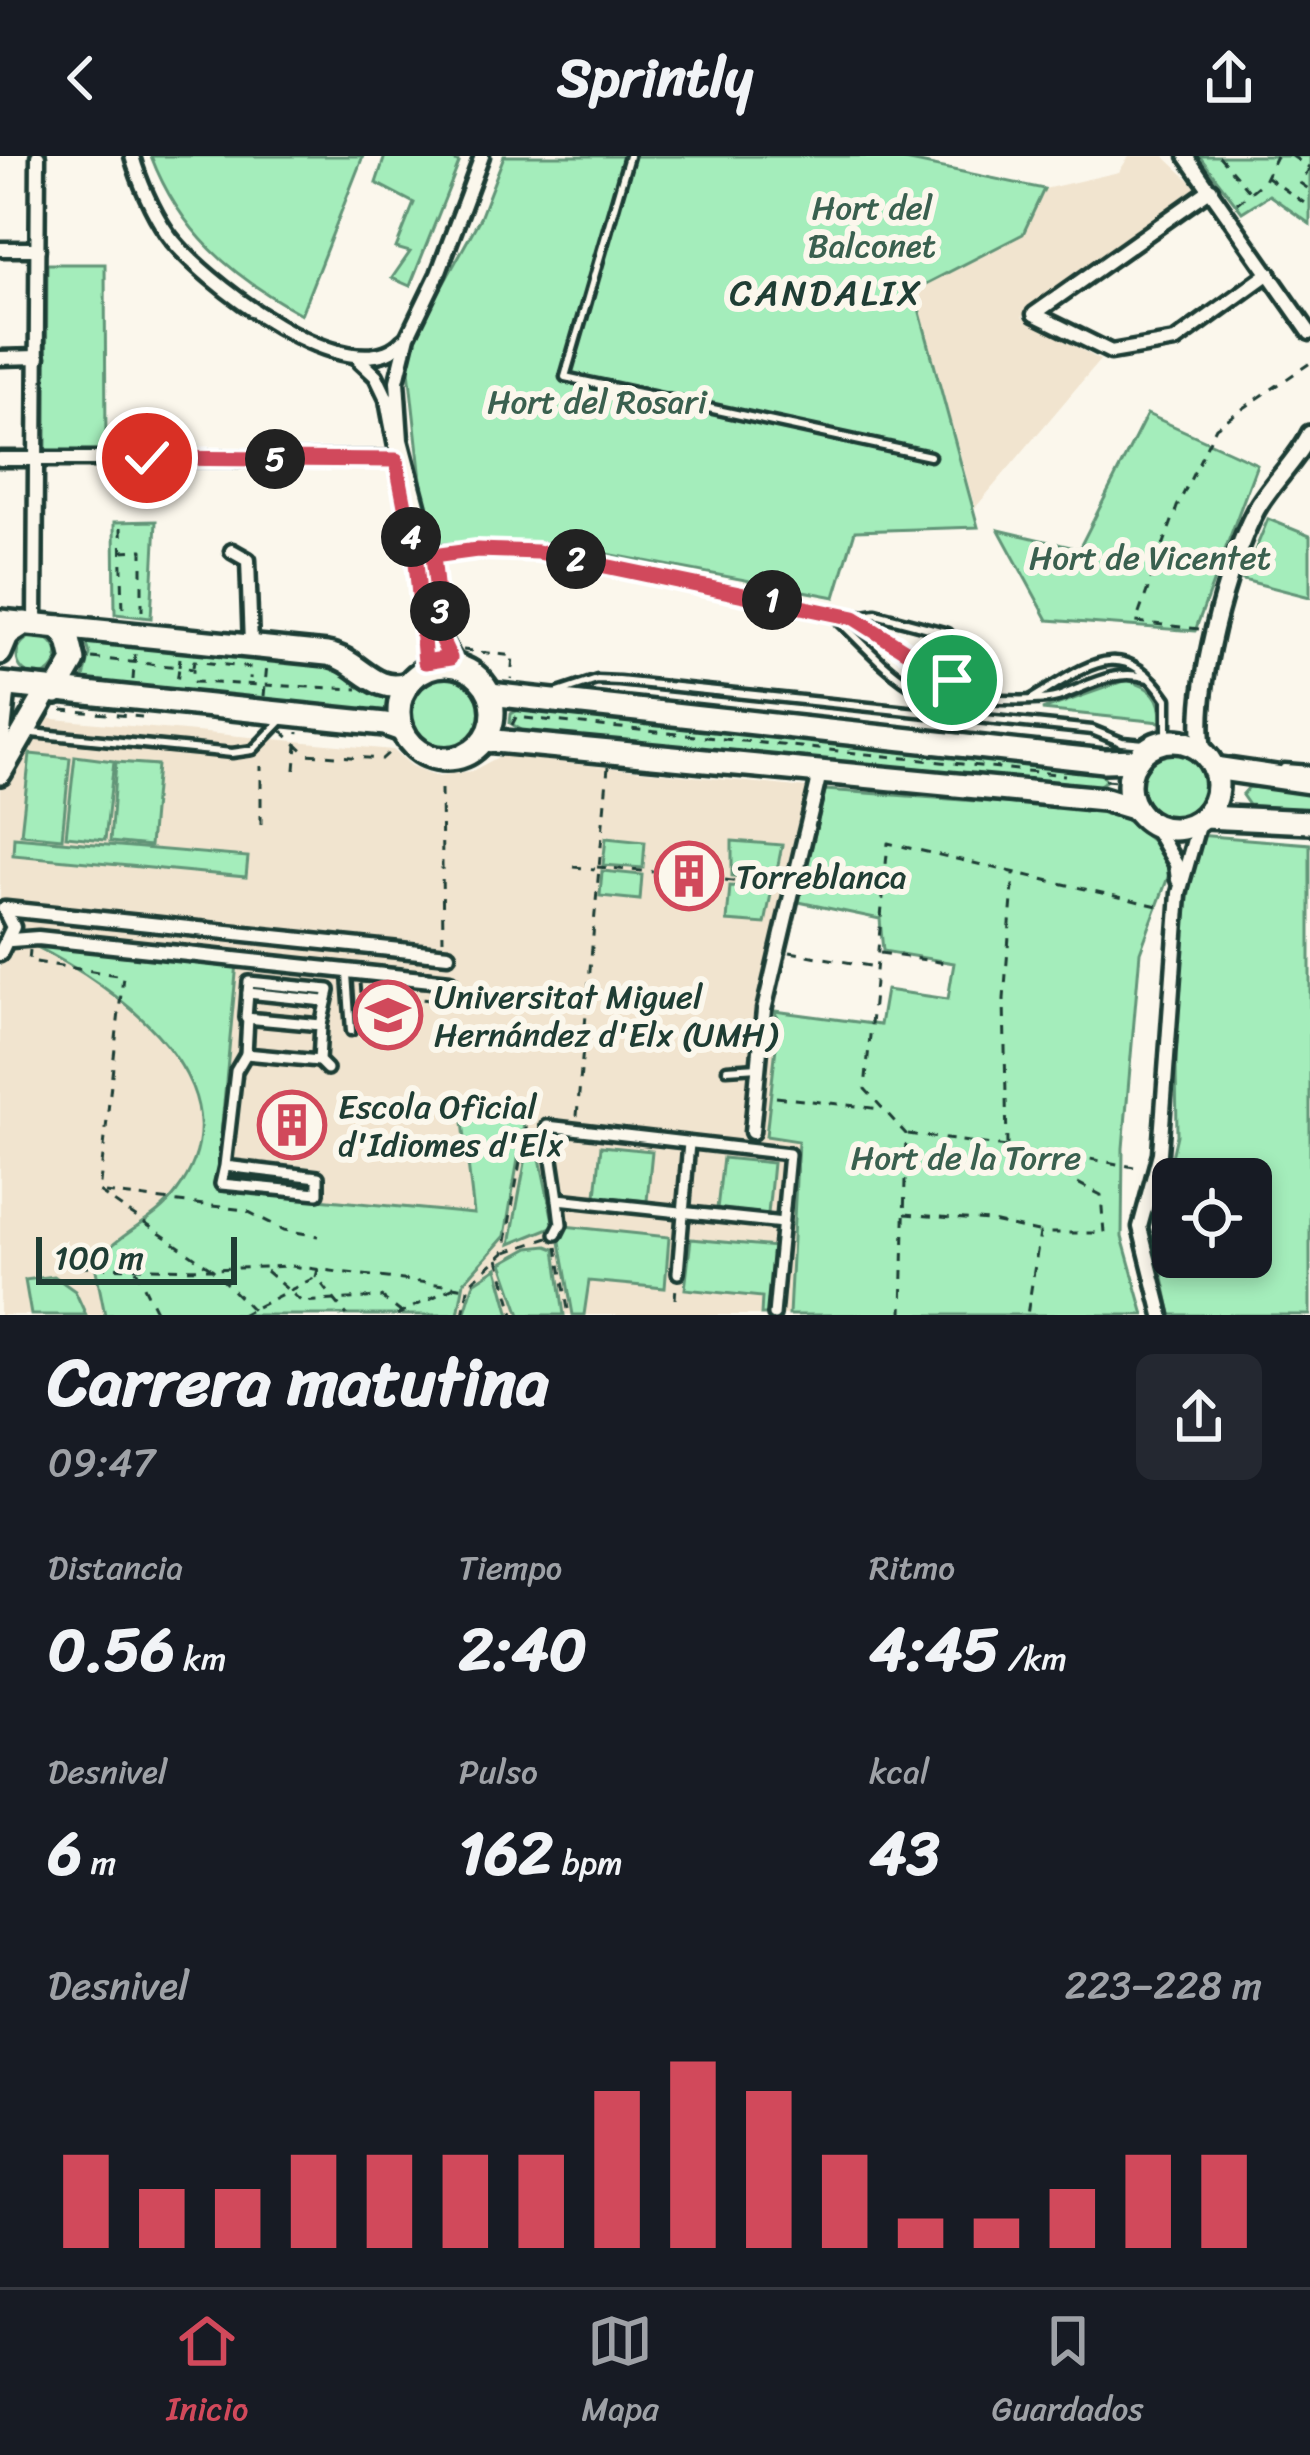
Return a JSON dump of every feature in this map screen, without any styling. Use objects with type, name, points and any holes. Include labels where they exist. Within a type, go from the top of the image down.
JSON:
[{"type":"highway","points":[[0,621],[341,656],[368,679],[413,676],[455,658],[525,709],[1104,761],[1137,760],[1162,743],[1270,778],[1310,782]]},
{"type":"highway","points":[[0,653],[8,634],[30,624]]},
{"type":"highway","points":[[0,770],[48,700],[69,678],[74,661],[69,640],[58,627]]},
{"type":"highway","points":[[396,736],[399,707],[413,676]]},
{"type":"highway","points":[[4,679],[48,700],[396,736],[441,759],[466,755],[495,737],[821,769],[1113,786],[1153,825],[1181,829],[1202,819],[1310,822]]},
{"type":"highway","points":[[495,737],[494,717],[502,696]]},
{"type":"highway","points":[[1136,809],[1129,789],[1137,760]]},
{"type":"highway","points":[[1202,819],[1216,798],[1209,760]]},
{"type":"street","points":[[30,624],[38,459],[38,156]]},
{"type":"street","points":[[132,156],[167,232],[212,281],[246,307],[354,356],[382,357],[408,336]]},
{"type":"street","points":[[455,658],[440,634],[397,400],[408,336],[445,258],[482,156]]},
{"type":"street","points":[[1186,156],[1310,333]]},
{"type":"street","points":[[1211,189],[1034,314],[1111,352],[1175,341],[1269,273]]},
{"type":"street","points":[[0,249],[38,249]]},
{"type":"street","points":[[354,356],[383,387],[416,562],[413,676]]},
{"type":"street","points":[[0,358],[38,357]]},
{"type":"street","points":[[1209,760],[1199,724],[1218,631],[1256,509],[1310,434]]},
{"type":"street","points":[[0,459],[396,460]]},
{"type":"street","points":[[232,551],[248,560],[260,651]]},
{"type":"street","points":[[0,770],[4,679]]},
{"type":"street","points":[[752,1132],[764,1010],[821,769]]},
{"type":"street","points":[[1179,893],[1202,819]]},
{"type":"street","points":[[1153,825],[1176,864],[1179,893],[1160,1153],[1141,1227],[1162,1315]]},
{"type":"street","points":[[11,940],[3,907],[446,951]]},
{"type":"street","points":[[11,940],[450,982]]},
{"type":"street","points":[[0,954],[11,940]]},
{"type":"street","points":[[421,979],[429,965],[423,952]]},
{"type":"street","points":[[225,1166],[318,1177],[318,1192],[221,1184],[236,1071],[246,1054],[248,993],[324,1001],[323,1065],[246,1054]]},
{"type":"street","points":[[248,1018],[321,1025]]},
{"type":"street","points":[[556,1234],[562,1224],[547,1126],[789,1154],[774,1315]]},
{"type":"street","points":[[678,1273],[689,1143]]},
{"type":"street","points":[[558,1199],[783,1222]]},
{"type":"lane","points":[[629,156],[565,377],[929,456]]},
{"type":"lane","points":[[429,556],[477,550],[538,552],[854,618],[975,696]]},
{"type":"lane","points":[[830,612],[907,683],[933,690],[1052,699],[1120,673],[1148,678]]},
{"type":"lane","points":[[854,618],[876,614],[938,628],[955,640],[962,676],[975,696]]},
{"type":"lane","points":[[525,709],[603,680],[1092,730],[1122,742],[1162,743],[1167,699],[1138,667],[1107,658],[1093,661],[1029,700]]},
{"type":"lane","points":[[933,690],[952,680],[960,661]]},
{"type":"lane","points":[[4,718],[24,732],[232,753],[253,750],[286,725]]},
{"type":"lane","points":[[1270,778],[1281,768],[1310,770]]},
{"type":"lane","points":[[347,970],[351,1031]]},
{"type":"lane","points":[[727,1069],[758,1067]]},
{"type":"path","points":[[1219,156],[1250,193]]},
{"type":"path","points":[[1227,212],[1266,176],[1276,156]]},
{"type":"path","points":[[1292,156],[1310,168],[1292,195]]},
{"type":"path","points":[[1266,176],[1310,207]]},
{"type":"path","points":[[1300,183],[1310,190]]},
{"type":"path","points":[[1218,631],[1136,622],[1177,507],[1216,427],[1310,363]]},
{"type":"path","points":[[122,527],[123,622]]},
{"type":"path","points":[[122,551],[142,550],[142,624]]},
{"type":"path","points":[[260,651],[263,702]]},
{"type":"path","points":[[286,725],[285,732],[307,754],[382,759],[396,736],[413,676],[455,658],[513,656],[495,737]]},
{"type":"path","points":[[396,736],[408,752],[441,767],[476,759],[495,737],[502,696],[480,670],[455,658]]},
{"type":"path","points":[[194,661],[251,668],[250,681],[249,688],[193,682],[194,661]]},
{"type":"path","points":[[179,667],[193,669]]},
{"type":"path","points":[[250,681],[358,693],[357,682]]},
{"type":"path","points":[[48,700],[146,716]]},
{"type":"path","points":[[525,709],[1084,777]]},
{"type":"path","points":[[286,725],[297,745],[296,770]]},
{"type":"path","points":[[576,1130],[609,761]]},
{"type":"path","points":[[261,766],[261,824]]},
{"type":"path","points":[[1112,772],[1113,786]]},
{"type":"path","points":[[441,789],[446,951]]},
{"type":"path","points":[[904,1214],[988,1221],[1040,1233],[1104,1233],[1101,1195],[1007,1147],[907,1134],[865,1089],[888,843],[1162,907]]},
{"type":"path","points":[[573,867],[653,872]]},
{"type":"path","points":[[1007,1147],[1004,999],[1014,872]]},
{"type":"path","points":[[725,880],[780,887]]},
{"type":"path","points":[[34,941],[29,961],[123,976],[99,1192]]},
{"type":"path","points":[[788,952],[877,967]]},
{"type":"path","points":[[878,953],[946,963]]},
{"type":"path","points":[[360,982],[443,990],[445,1001],[361,994],[360,982]]},
{"type":"path","points":[[776,1097],[883,1109]]},
{"type":"path","points":[[504,1253],[529,1111]]},
{"type":"path","points":[[902,1315],[907,1134]]},
{"type":"path","points":[[1040,1160],[1046,1151],[1134,1167]]},
{"type":"path","points":[[99,1192],[245,1210],[284,1230],[318,1236]]},
{"type":"path","points":[[99,1192],[212,1269],[257,1315]]},
{"type":"path","points":[[1027,1315],[1040,1233]]},
{"type":"path","points":[[463,1315],[468,1288],[498,1258],[556,1234],[569,1315]]},
{"type":"path","points":[[498,1258],[514,1315]]},
{"type":"path","points":[[80,1267],[318,1269],[468,1288]]},
{"type":"path","points":[[136,1268],[158,1315]]},
{"type":"path","points":[[264,1268],[302,1302],[381,1297],[400,1314],[456,1286]]},
{"type":"path","points":[[241,1315],[316,1277],[318,1269]]},
{"type":"path","points":[[675,1299],[678,1273]]},
{"type":"path","points":[[316,1277],[347,1315]]},
{"type":"shaded area","points":[[1129,156],[1164,156],[1201,191],[1022,317],[1100,360],[975,508],[914,289],[1022,235],[1044,189],[1119,172]]},
{"type":"shaded area","name":"Universitat Miguel Hernández d'Elx (UMH)","points":[[0,714],[393,750],[412,766],[437,776],[472,771],[500,756],[825,790],[774,1011],[779,1020],[767,1135],[798,1140],[789,1315],[0,1315]]},
{"type":"green space","points":[[151,156],[363,156],[301,314],[252,284],[211,249],[177,207]]},
{"type":"green space","points":[[385,156],[446,156],[459,163],[410,286],[392,278],[410,252],[396,248],[414,203],[376,183]]},
{"type":"green space","name":"Hort del Rosari","points":[[504,156],[886,156],[1044,189],[1023,234],[914,290],[978,527],[855,531],[835,597],[549,543],[428,544],[408,361],[415,335],[480,218]]},
{"type":"green space","points":[[1199,156],[1310,156],[1310,224],[1269,195],[1242,212]]},
{"type":"green space","points":[[47,264],[105,264],[106,452],[46,451]]},
{"type":"green space","name":"Hort de Vicentet","points":[[1147,414],[1257,464],[1195,631],[1048,620],[999,530],[1079,549]]},
{"type":"green space","points":[[1268,519],[1310,536],[1310,597],[1243,580]]},
{"type":"green space","points":[[156,521],[151,618],[115,614],[114,522]]},
{"type":"green space","points":[[37,636],[51,642],[57,656],[51,670],[37,676],[23,670],[17,656],[23,642]]},
{"type":"green space","points":[[84,636],[341,663],[392,695],[386,719],[82,686],[90,654]]},
{"type":"green space","points":[[447,676],[473,686],[483,712],[473,738],[447,748],[421,738],[411,712],[421,686]]},
{"type":"green space","points":[[1127,680],[1153,694],[1161,722],[1042,710]]},
{"type":"green space","points":[[520,709],[1095,769],[1107,780],[1092,790],[523,731],[510,723],[511,714]]},
{"type":"green space","points":[[30,754],[70,758],[62,838],[21,834]]},
{"type":"green space","points":[[1174,754],[1197,764],[1207,787],[1197,810],[1174,820],[1151,810],[1141,787],[1151,764]]},
{"type":"green space","points":[[75,756],[114,761],[105,840],[66,836]]},
{"type":"green space","points":[[116,762],[157,765],[150,846],[110,842]]},
{"type":"green space","points":[[1249,787],[1310,793],[1310,811],[1249,805],[1242,795]]},
{"type":"green space","name":"Hort de la Torre","points":[[825,790],[1115,811],[1162,849],[1171,869],[1140,952],[1123,1148],[1122,1237],[1144,1315],[789,1315],[798,1141],[766,1136],[779,1020],[774,1011],[880,1025],[886,990],[948,999],[954,963],[883,951],[880,919],[799,902]]},
{"type":"green space","points":[[1197,835],[1310,844],[1310,1315],[1171,1315],[1163,1278],[1272,1278],[1272,1158],[1172,1158],[1177,1135],[1175,994]]},
{"type":"green space","points":[[14,837],[248,857],[246,877],[13,855]]},
{"type":"green space","points":[[606,838],[645,842],[643,868],[603,865]]},
{"type":"green space","points":[[732,841],[782,845],[775,880],[732,876]]},
{"type":"green space","points":[[602,871],[642,875],[640,900],[600,896]]},
{"type":"green space","points":[[730,886],[772,889],[765,924],[727,921]]},
{"type":"green space","points":[[31,944],[237,963],[216,1189],[474,1214],[461,1105],[526,1112],[505,1236],[464,1282],[458,1315],[105,1315],[95,1265],[176,1193],[196,1153],[199,1115],[188,1079],[166,1044],[136,1013],[102,986]]},
{"type":"green space","points":[[535,1134],[554,1226],[510,1244],[530,1136]]},
{"type":"green space","points":[[601,1146],[652,1151],[647,1201],[596,1196]]},
{"type":"green space","points":[[723,1158],[773,1163],[768,1214],[717,1209]]},
{"type":"green space","points":[[564,1226],[669,1237],[665,1288],[589,1281],[584,1315],[573,1315],[559,1236]]},
{"type":"green space","points":[[691,1239],[777,1247],[770,1315],[761,1315],[762,1297],[685,1289]]},
{"type":"green space","points":[[529,1248],[555,1249],[564,1315],[520,1315],[502,1263]]},
{"type":"green space","points":[[497,1268],[510,1315],[464,1315],[474,1283]]},
{"type":"green space","points":[[54,1276],[75,1291],[86,1315],[31,1315],[25,1280]]},
{"type":"place","name":"Torreblanca","points":[[689,876]]},
{"type":"place","name":"Universitat Miguel Hernández d'Elx (UMH)","points":[[388,1015]]},
{"type":"place","name":"Escola Oficial d'Idiomes d'Elx","points":[[292,1125]]},
{"type":"district","name":"CANDALIX","points":[[827,292]]},
{"type":"route","points":[[147,458],[396,460],[416,562],[425,662],[450,658],[442,641],[433,556],[514,550],[854,618],[952,680]]},
{"type":"park label","name":"Hort del Balconet","points":[[872,226]]}]
